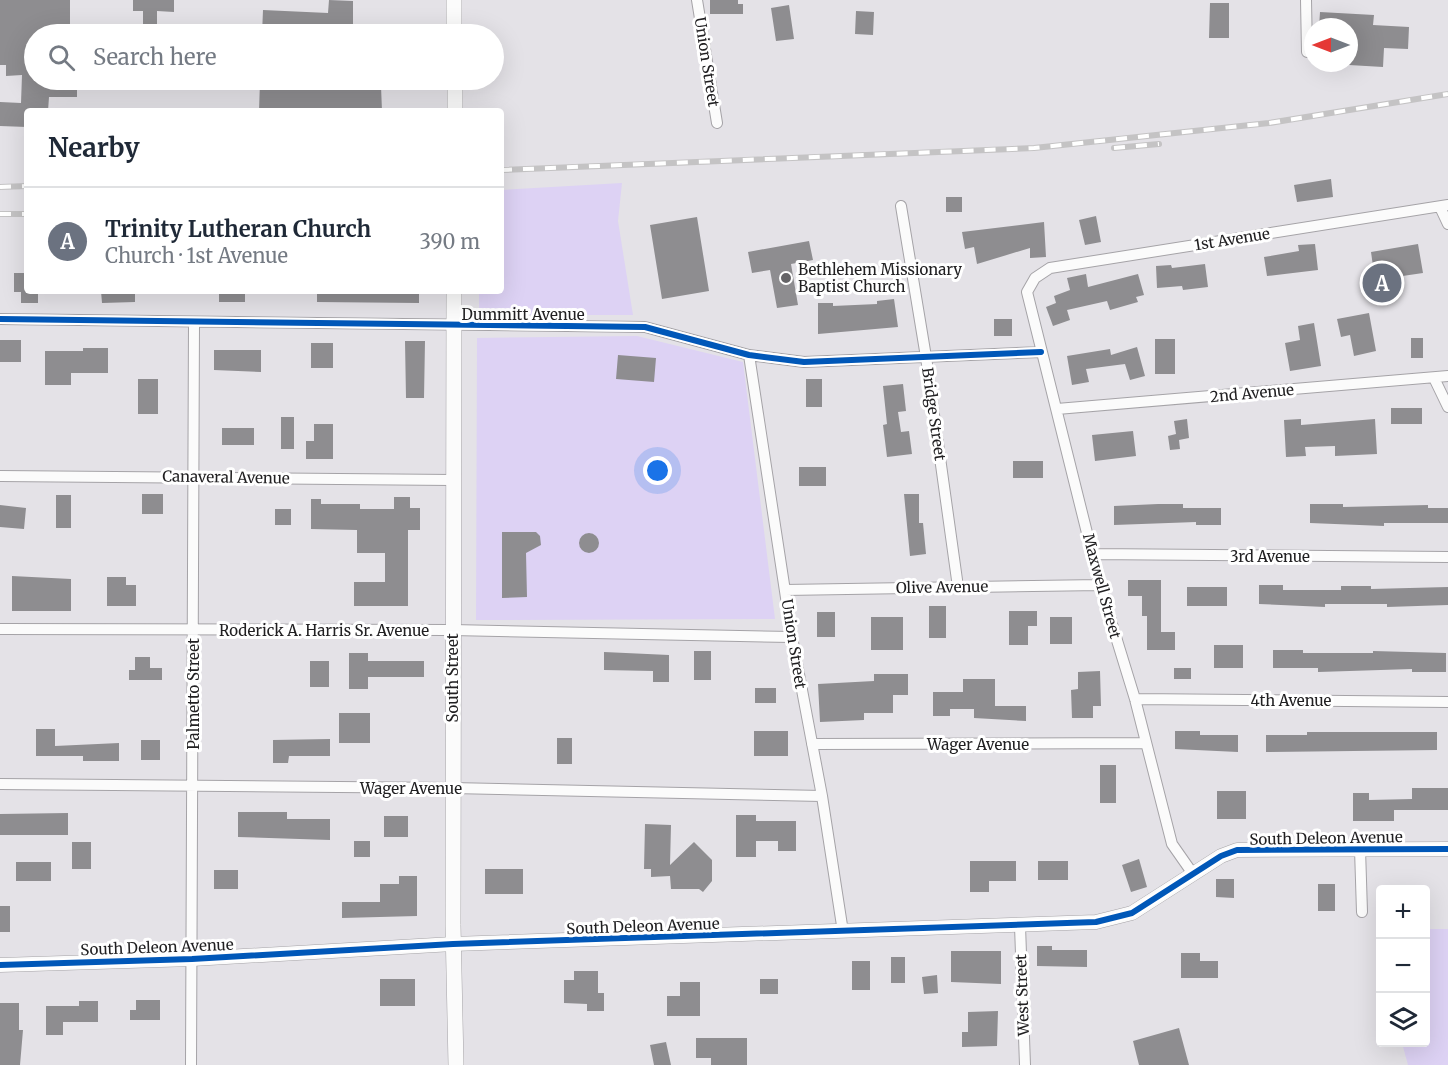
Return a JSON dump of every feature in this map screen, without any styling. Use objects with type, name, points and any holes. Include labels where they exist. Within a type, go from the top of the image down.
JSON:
[{"type":"main road","points":[[454,0],[454,24]]},
{"type":"main road","points":[[455,90],[455,108]]},
{"type":"main road","name":"South Street","points":[[454,294],[452,788],[456,1065]]},
{"type":"street","name":"Union Street","points":[[697,0],[717,123]]},
{"type":"street","points":[[1306,0],[1306,18]]},
{"type":"street","name":"Bridge Street","points":[[901,206],[926,357],[958,587]]},
{"type":"street","points":[[1444,206],[1448,224]]},
{"type":"street","name":"1st Avenue","points":[[1027,292],[1035,279],[1050,268],[1444,206]]},
{"type":"street","name":"Maxwell Street","points":[[1027,292],[1100,585],[1135,699],[1144,743],[1172,844],[1193,874]]},
{"type":"street","name":"Dummitt Avenue","points":[[0,319],[645,327],[749,356],[804,362],[1041,352]]},
{"type":"street","name":"Palmetto Street","points":[[191,1065],[194,322]]},
{"type":"street","name":"Union Street","points":[[749,356],[792,637],[822,796],[843,932]]},
{"type":"street","name":"2nd Avenue","points":[[1057,409],[1448,376]]},
{"type":"street","points":[[1434,378],[1448,407]]},
{"type":"street","name":"Canaveral Avenue","points":[[0,476],[452,480]]},
{"type":"street","name":"3rd Avenue","points":[[1092,554],[1448,557]]},
{"type":"street","name":"Olive Avenue","points":[[785,590],[1100,585]]},
{"type":"street","name":"Roderick A. Harris Sr. Avenue","points":[[0,629],[452,630],[792,637]]},
{"type":"street","name":"4th Avenue","points":[[1135,699],[1448,702]]},
{"type":"street","name":"Wager Avenue","points":[[812,744],[1144,743]]},
{"type":"street","name":"Wager Avenue","points":[[0,784],[192,788],[452,788],[822,796]]},
{"type":"street","points":[[1360,849],[1362,912]]},
{"type":"street","name":"South Deleon Avenue","points":[[0,965],[192,959],[453,944],[1096,922],[1124,916],[1153,902],[1221,856],[1237,850],[1448,849]]},
{"type":"street","name":"West Street","points":[[1020,926],[1025,1065]]},
{"type":"shaded area","points":[[622,183],[618,221],[633,315],[479,315],[479,294],[504,294],[504,190]]},
{"type":"shaded area","points":[[637,336],[743,362],[775,619],[476,620],[477,338]]},
{"type":"shaded area","points":[[1430,929],[1448,929],[1448,1065],[1408,1065],[1403,1047],[1430,1047]]},
{"type":"building","points":[[0,0],[70,0],[70,24],[24,24],[24,90],[77,90],[77,97],[49,97],[48,108],[24,108],[24,127],[0,126],[0,102],[21,103],[22,75],[6,76],[6,65],[0,65]]},
{"type":"building","points":[[133,0],[174,0],[174,12],[157,11],[157,24],[143,24],[143,11],[133,11]]},
{"type":"building","points":[[329,0],[353,1],[353,24],[262,24],[263,10],[328,13]]},
{"type":"building","points":[[710,0],[738,0],[738,4],[743,4],[743,14],[710,14]]},
{"type":"building","points":[[1210,3],[1229,3],[1229,38],[1209,38]]},
{"type":"building","points":[[789,5],[794,39],[776,41],[771,8]]},
{"type":"building","points":[[856,11],[874,12],[873,35],[855,34]]},
{"type":"building","points":[[1320,12],[1374,15],[1373,25],[1409,27],[1408,49],[1384,48],[1383,67],[1358,66],[1358,18],[1320,18]]},
{"type":"building","points":[[260,90],[381,90],[382,108],[259,108]]},
{"type":"building","points":[[1331,179],[1333,197],[1297,202],[1294,185]]},
{"type":"building","points":[[946,197],[962,197],[962,212],[946,212]]},
{"type":"building","points":[[1096,216],[1101,242],[1085,245],[1079,220]]},
{"type":"building","points":[[697,217],[709,291],[662,299],[650,225]]},
{"type":"building","points":[[1044,222],[1046,257],[1030,258],[1030,248],[977,264],[974,247],[965,249],[962,232]]},
{"type":"building","points":[[809,241],[813,260],[791,264],[798,305],[777,308],[770,270],[752,273],[748,252]]},
{"type":"building","points":[[1315,244],[1318,270],[1267,276],[1264,257],[1299,251],[1298,245]]},
{"type":"building","points":[[1418,244],[1423,273],[1375,280],[1371,252]]},
{"type":"building","points":[[1205,264],[1208,287],[1183,290],[1182,286],[1157,288],[1156,266],[1171,265],[1172,268]]},
{"type":"building","points":[[14,273],[24,273],[24,294],[38,294],[38,303],[21,303],[21,292],[14,292]]},
{"type":"building","points":[[1086,274],[1088,287],[1138,274],[1144,295],[1136,297],[1138,302],[1110,310],[1107,301],[1067,310],[1070,320],[1053,326],[1046,307],[1056,303],[1054,296],[1070,290],[1067,278]]},
{"type":"building","points":[[101,294],[135,294],[135,302],[102,303]]},
{"type":"building","points":[[219,294],[245,294],[245,302],[219,302]]},
{"type":"building","points":[[317,294],[419,294],[419,303],[317,302]]},
{"type":"building","points":[[894,299],[898,327],[818,334],[818,303],[833,303],[833,306],[877,304],[877,301]]},
{"type":"building","points":[[1369,313],[1376,351],[1354,356],[1350,335],[1341,337],[1337,319]]},
{"type":"building","points":[[994,319],[1012,319],[1012,336],[994,336]]},
{"type":"building","points":[[1314,323],[1321,366],[1290,371],[1285,343],[1300,340],[1298,326]]},
{"type":"building","points":[[1411,338],[1423,338],[1423,358],[1411,358]]},
{"type":"building","points":[[1155,339],[1175,339],[1175,374],[1155,374]]},
{"type":"building","points":[[0,340],[21,340],[21,362],[0,362]]},
{"type":"building","points":[[405,341],[425,341],[424,398],[406,398]]},
{"type":"building","points":[[311,343],[333,343],[333,368],[311,368]]},
{"type":"building","points":[[1137,347],[1145,376],[1130,380],[1125,364],[1086,369],[1089,382],[1072,385],[1067,356],[1110,349],[1111,355]]},
{"type":"building","points":[[83,348],[108,348],[108,373],[71,373],[71,385],[45,385],[45,351],[83,351]]},
{"type":"building","points":[[214,350],[261,350],[261,372],[214,370]]},
{"type":"building","points":[[618,355],[656,358],[654,382],[616,379]]},
{"type":"building","points":[[138,379],[158,379],[158,414],[138,414]]},
{"type":"building","points":[[806,379],[822,379],[822,407],[806,407]]},
{"type":"building","points":[[903,384],[906,411],[898,412],[901,432],[909,431],[912,454],[887,457],[883,425],[887,424],[883,386]]},
{"type":"building","points":[[1391,408],[1422,408],[1422,424],[1391,424]]},
{"type":"building","points":[[281,417],[294,417],[294,449],[281,449]]},
{"type":"building","points":[[1187,419],[1189,438],[1179,440],[1180,449],[1170,450],[1168,436],[1176,434],[1174,421]]},
{"type":"building","points":[[1301,419],[1301,425],[1375,419],[1377,454],[1335,456],[1335,446],[1305,447],[1306,456],[1286,457],[1284,420]]},
{"type":"building","points":[[314,424],[333,424],[333,459],[306,459],[306,441],[314,441]]},
{"type":"building","points":[[222,428],[254,428],[254,445],[222,445]]},
{"type":"building","points":[[1133,431],[1136,456],[1095,461],[1092,435]]},
{"type":"building","points":[[1013,461],[1043,461],[1043,478],[1013,478]]},
{"type":"building","points":[[799,467],[826,467],[826,486],[799,486]]},
{"type":"building","points":[[142,494],[163,494],[163,514],[142,514]]},
{"type":"building","points":[[904,494],[919,494],[919,523],[923,523],[926,554],[910,556]]},
{"type":"building","points":[[56,495],[71,495],[71,528],[56,528]]},
{"type":"building","points":[[394,497],[410,497],[410,508],[420,508],[420,530],[408,530],[408,606],[354,606],[354,582],[385,582],[385,553],[357,553],[357,530],[311,529],[311,499],[321,499],[321,504],[360,504],[360,509],[394,509]]},
{"type":"building","points":[[1183,504],[1183,508],[1221,508],[1221,525],[1196,525],[1196,522],[1114,525],[1114,506]]},
{"type":"building","points":[[1310,504],[1343,504],[1343,507],[1428,505],[1428,508],[1448,508],[1448,523],[1384,523],[1384,526],[1310,523]]},
{"type":"building","points":[[0,505],[26,508],[24,529],[0,527]]},
{"type":"building","points":[[275,509],[291,509],[291,525],[275,525]]},
{"type":"building","points":[[502,532],[536,532],[540,536],[541,545],[526,553],[527,597],[502,598]]},
{"type":"building","points":[[589,533],[596,536],[599,543],[596,550],[589,553],[582,550],[579,543],[582,536]]},
{"type":"building","points":[[12,576],[71,579],[71,611],[12,611]]},
{"type":"building","points":[[107,577],[126,577],[126,585],[136,585],[136,606],[107,606]]},
{"type":"building","points":[[1128,580],[1161,580],[1161,632],[1175,632],[1175,650],[1147,650],[1147,616],[1142,616],[1142,596],[1128,596]]},
{"type":"building","points":[[1259,585],[1283,585],[1283,590],[1341,590],[1341,586],[1371,586],[1371,589],[1448,587],[1448,605],[1387,607],[1387,604],[1325,604],[1325,607],[1259,604]]},
{"type":"building","points":[[1187,587],[1227,587],[1227,606],[1187,606]]},
{"type":"building","points":[[929,606],[946,606],[946,638],[929,638]]},
{"type":"building","points":[[1009,611],[1037,611],[1037,626],[1028,626],[1028,645],[1009,645]]},
{"type":"building","points":[[817,612],[835,612],[835,637],[817,637]]},
{"type":"building","points":[[871,617],[903,617],[903,650],[871,650]]},
{"type":"building","points":[[1050,617],[1072,617],[1072,644],[1050,644]]},
{"type":"building","points":[[1214,645],[1243,645],[1243,668],[1214,668]]},
{"type":"building","points":[[1273,650],[1303,650],[1303,653],[1373,653],[1373,651],[1446,653],[1446,672],[1412,672],[1412,669],[1318,672],[1318,668],[1273,668]]},
{"type":"building","points":[[694,651],[711,651],[711,680],[694,680]]},
{"type":"building","points":[[604,652],[669,655],[669,682],[653,682],[653,671],[604,670]]},
{"type":"building","points":[[349,653],[368,653],[368,661],[424,661],[424,677],[368,677],[368,689],[349,689]]},
{"type":"building","points":[[135,657],[150,657],[150,668],[162,668],[162,680],[129,680],[129,670],[135,670]]},
{"type":"building","points":[[310,661],[329,661],[329,687],[310,687]]},
{"type":"building","points":[[1174,668],[1191,668],[1191,679],[1174,679]]},
{"type":"building","points":[[1100,671],[1101,706],[1093,706],[1093,718],[1072,718],[1071,690],[1078,689],[1078,672]]},
{"type":"building","points":[[874,674],[908,674],[908,695],[893,695],[893,713],[864,713],[864,720],[820,722],[818,684],[874,681]]},
{"type":"building","points":[[963,679],[995,679],[995,706],[1026,706],[1026,721],[974,718],[974,709],[950,709],[950,716],[933,716],[933,692],[963,692]]},
{"type":"building","points":[[755,688],[776,688],[776,703],[755,703]]},
{"type":"building","points":[[339,713],[370,713],[370,743],[339,743]]},
{"type":"building","points":[[36,729],[55,729],[55,746],[119,743],[119,761],[83,761],[83,756],[36,756]]},
{"type":"building","points":[[754,731],[788,731],[788,756],[754,756]]},
{"type":"building","points":[[1175,731],[1200,731],[1200,735],[1238,735],[1238,752],[1175,749]]},
{"type":"building","points":[[1307,732],[1437,732],[1437,750],[1266,752],[1266,735],[1307,735]]},
{"type":"building","points":[[557,738],[572,738],[572,764],[557,764]]},
{"type":"building","points":[[330,739],[330,756],[289,756],[288,763],[273,763],[273,740]]},
{"type":"building","points":[[141,740],[160,740],[160,760],[141,760]]},
{"type":"building","points":[[1100,765],[1116,765],[1116,803],[1100,803]]},
{"type":"building","points":[[1412,788],[1448,788],[1448,810],[1394,810],[1394,821],[1353,821],[1353,793],[1369,793],[1369,800],[1412,799]]},
{"type":"building","points":[[1217,791],[1246,791],[1246,819],[1217,819]]},
{"type":"building","points":[[238,812],[287,812],[287,819],[330,819],[330,840],[238,837]]},
{"type":"building","points":[[68,813],[68,835],[0,835],[0,814]]},
{"type":"building","points":[[736,815],[756,815],[756,821],[796,821],[796,851],[778,851],[778,841],[756,841],[756,857],[736,857]]},
{"type":"building","points":[[384,816],[408,816],[408,837],[384,837]]},
{"type":"building","points":[[645,824],[671,825],[670,865],[694,842],[712,860],[712,881],[703,892],[699,889],[671,889],[670,876],[651,877],[651,869],[644,869]]},
{"type":"building","points":[[354,841],[370,841],[370,857],[354,857]]},
{"type":"building","points":[[72,842],[91,842],[91,869],[72,869]]},
{"type":"building","points":[[1139,859],[1147,887],[1131,892],[1122,865]]},
{"type":"building","points":[[970,861],[1016,861],[1016,881],[989,881],[989,892],[970,892]]},
{"type":"building","points":[[1038,861],[1068,861],[1068,880],[1038,880]]},
{"type":"building","points":[[16,862],[51,862],[51,881],[16,881]]},
{"type":"building","points":[[485,869],[523,869],[523,894],[485,894]]},
{"type":"building","points":[[214,870],[238,870],[238,889],[214,889]]},
{"type":"building","points":[[399,876],[417,876],[417,916],[342,918],[342,902],[380,902],[380,884],[399,884]]},
{"type":"building","points":[[1216,879],[1234,879],[1234,898],[1216,897]]},
{"type":"building","points":[[1318,884],[1335,884],[1335,911],[1318,911]]},
{"type":"building","points":[[0,906],[10,906],[10,932],[0,932]]},
{"type":"building","points":[[1037,946],[1052,946],[1052,950],[1087,950],[1087,967],[1037,966]]},
{"type":"building","points":[[951,951],[1001,951],[1001,984],[951,982]]},
{"type":"building","points":[[1181,953],[1200,953],[1200,961],[1218,961],[1218,978],[1181,978]]},
{"type":"building","points":[[891,957],[905,957],[905,983],[891,983]]},
{"type":"building","points":[[852,961],[870,961],[870,990],[852,990]]},
{"type":"building","points":[[574,971],[598,971],[598,993],[604,993],[604,1011],[587,1011],[587,1004],[564,1003],[564,980],[574,980]]},
{"type":"building","points":[[937,975],[938,993],[924,994],[922,977]]},
{"type":"building","points":[[380,979],[415,979],[415,1006],[380,1006]]},
{"type":"building","points":[[760,979],[778,979],[778,994],[760,994]]},
{"type":"building","points":[[680,982],[700,982],[700,1016],[667,1016],[667,996],[680,996]]},
{"type":"building","points":[[136,1000],[160,1000],[160,1020],[130,1020],[130,1010],[136,1010]]},
{"type":"building","points":[[79,1001],[98,1001],[98,1022],[63,1022],[63,1035],[46,1035],[46,1006],[79,1006]]},
{"type":"building","points":[[0,1003],[19,1003],[19,1030],[23,1030],[20,1065],[0,1065]]},
{"type":"building","points":[[998,1011],[997,1046],[962,1047],[962,1032],[968,1032],[968,1012]]},
{"type":"building","points":[[1179,1028],[1189,1065],[1139,1065],[1133,1041]]},
{"type":"building","points":[[696,1038],[747,1038],[747,1065],[711,1065],[711,1058],[696,1058]]},
{"type":"building","points":[[666,1042],[671,1065],[654,1065],[650,1045]]},
{"type":"railway","points":[[504,170],[1034,148],[1269,123],[1448,94]]},
{"type":"railway","points":[[1114,148],[1159,144]]},
{"type":"railway","points":[[0,187],[24,186]]},
{"type":"railway","points":[[0,214],[24,214]]},
{"type":"cycle path","points":[[0,319],[645,327],[749,355],[804,362],[1041,352]]},
{"type":"cycle path","points":[[0,965],[192,959],[453,944],[1096,922],[1132,913],[1221,856],[1237,850],[1448,849]]},
{"type":"place","name":"Bethlehem Missionary Baptist Church","points":[[786,278]]},
{"type":"place","name":"Trinity Lutheran Church","points":[[1382,283]]}]
